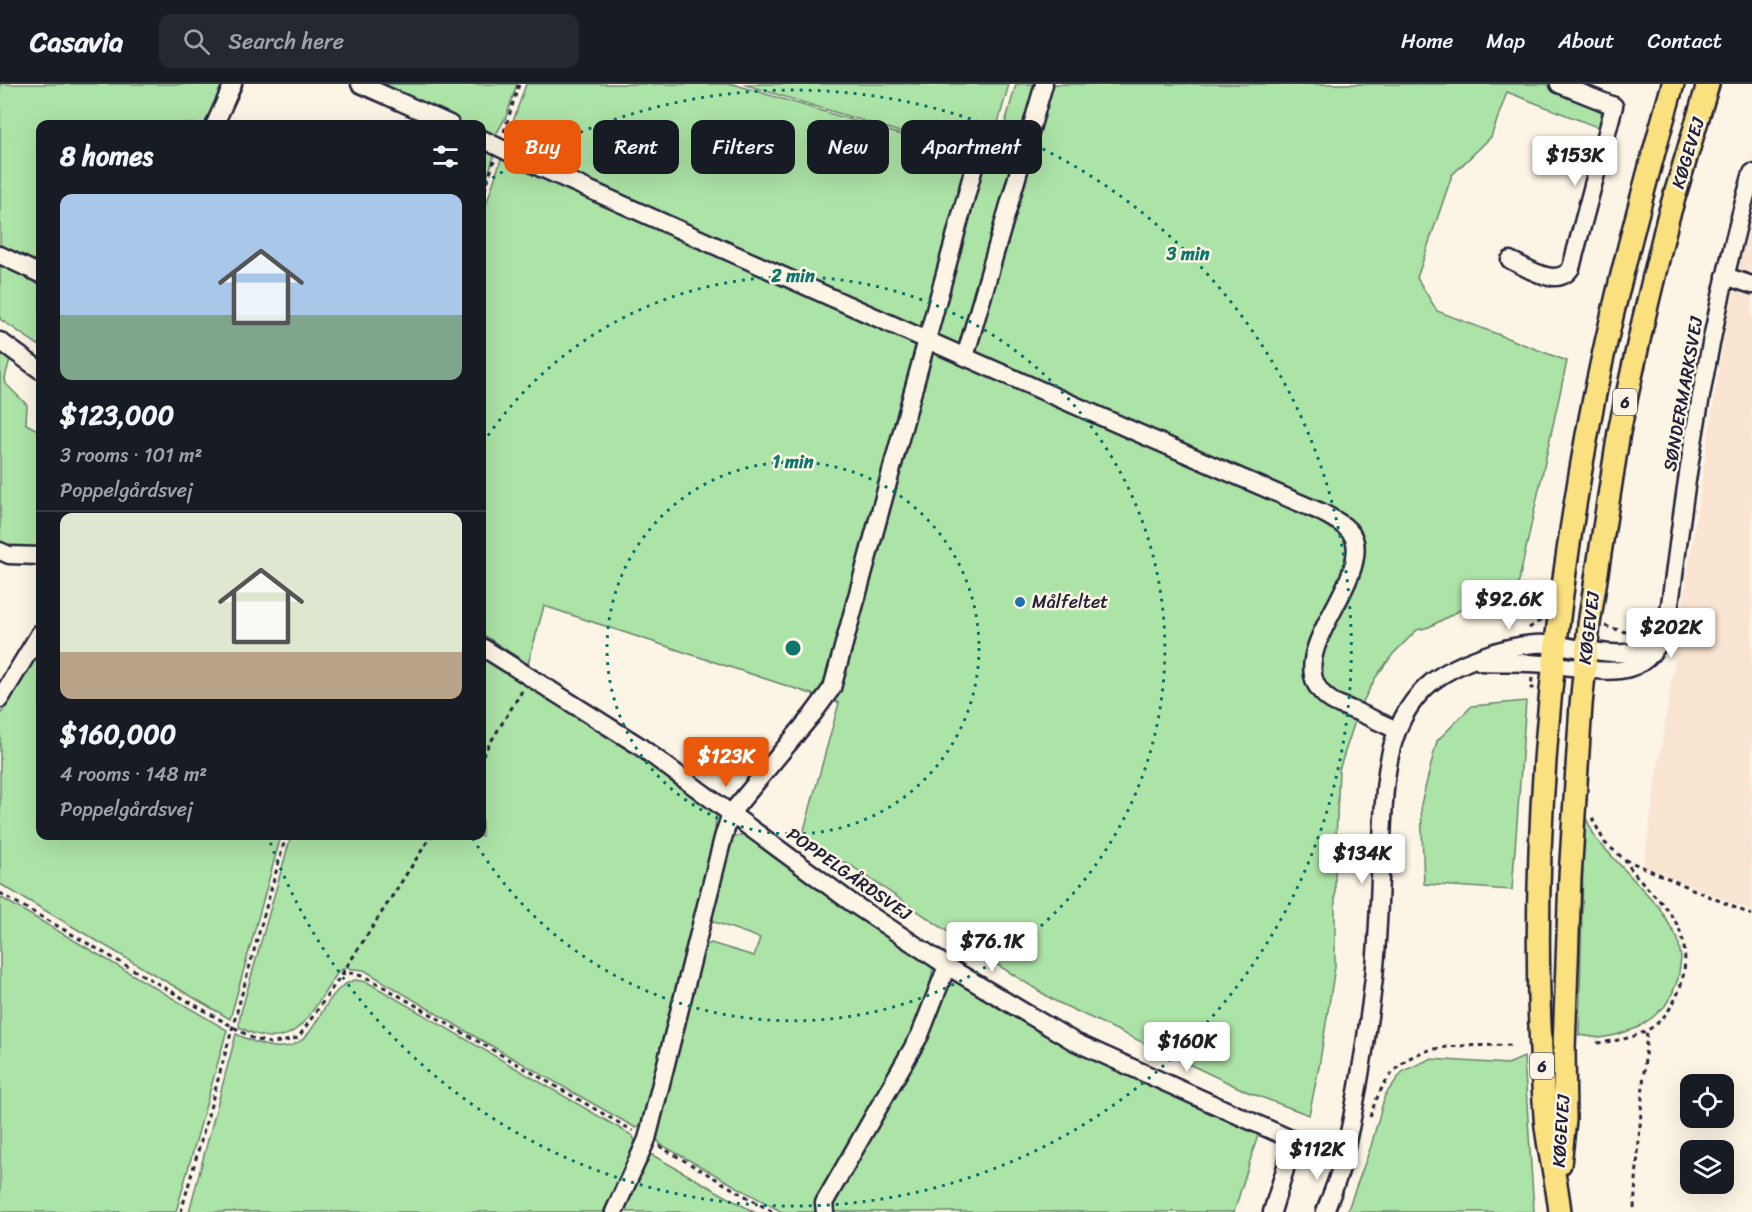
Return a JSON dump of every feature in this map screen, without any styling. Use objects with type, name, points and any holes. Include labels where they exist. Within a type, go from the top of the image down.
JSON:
[{"type":"main road","name":"KØGEVEJ","points":[[1560,1212],[1545,1119],[1539,945],[1544,784],[1555,655],[1568,550],[1589,423],[1613,312],[1673,84]]},
{"type":"main road","name":"KØGEVEJ","points":[[1557,1185],[1565,1120],[1564,1049],[1570,877],[1585,659],[1619,432],[1668,218],[1708,84]]},
{"type":"street","points":[[217,120],[233,84]]},
{"type":"street","points":[[360,84],[441,120]]},
{"type":"street","points":[[965,357],[1044,84]]},
{"type":"street","points":[[1510,260],[1544,276],[1559,278],[1566,275],[1571,268],[1614,106],[1559,84]]},
{"type":"street","points":[[486,141],[543,169],[1045,394],[1321,512],[1345,527],[1355,541],[1354,560],[1343,591],[1313,654],[1312,674],[1319,688],[1329,699],[1397,730],[1386,772],[1374,975],[1364,1046],[1342,1162],[1325,1212]]},
{"type":"street","name":"SØNDERMARKSVEJ","points":[[1397,730],[1407,711],[1433,681],[1468,662],[1555,655],[1585,659],[1632,653],[1658,640],[1667,624],[1691,451],[1715,318],[1752,173]]},
{"type":"street","points":[[614,1212],[646,1139],[731,813],[832,688],[972,174]]},
{"type":"street","points":[[0,255],[36,272]]},
{"type":"street","points":[[1725,276],[1752,285]]},
{"type":"street","points":[[0,341],[36,367]]},
{"type":"street","points":[[0,551],[9,555],[36,557]]},
{"type":"street","points":[[0,699],[36,640]]},
{"type":"street","name":"POPPELGÅRDSVEJ","points":[[486,650],[638,745],[852,903],[947,966],[1075,1042],[1342,1162]]},
{"type":"street","points":[[825,1212],[824,1203],[920,1035],[947,966]]},
{"type":"street","points":[[1272,1212],[1294,1140]]},
{"type":"path","points":[[486,750],[531,678]]},
{"type":"path","points":[[1591,816],[1605,843],[1624,859],[1752,915]]},
{"type":"path","points":[[181,1212],[285,840]]},
{"type":"path","points":[[0,893],[254,1039],[270,1043],[281,1042],[298,1038],[428,840]]},
{"type":"path","points":[[1597,1042],[1623,1040],[1647,1030],[1663,1017],[1680,989],[1684,966],[1684,950],[1679,930],[1666,908],[1635,876],[1624,859]]},
{"type":"path","points":[[342,974],[353,973],[370,979],[773,1212]]},
{"type":"path","points":[[1634,1208],[1647,1030]]},
{"type":"path","points":[[1367,1127],[1377,1094],[1394,1070],[1407,1059],[1426,1050],[1445,1047],[1512,1045]]},
{"type":"shaded area","points":[[1752,149],[1752,911],[1643,867]]},
{"type":"green space","points":[[0,84],[224,84],[208,120],[36,120],[36,261],[0,245]]},
{"type":"green space","points":[[377,84],[517,84],[506,117],[495,136],[486,134],[486,120],[455,120]]},
{"type":"green space","name":"Målfeltet","points":[[526,84],[733,84],[852,120],[807,120],[807,174],[889,174],[889,131],[901,135],[901,174],[1042,174],[1042,120],[1006,120],[1016,84],[1546,84],[1601,105],[1602,129],[1507,92],[1491,137],[1452,175],[1417,278],[1437,311],[1567,361],[1515,599],[1466,607],[1429,627],[1417,630],[1393,654],[1376,677],[1359,709],[1339,770],[1335,863],[1335,967],[1309,1115],[1250,1093],[1055,1001],[985,957],[847,863],[829,858],[801,841],[839,703],[544,606],[528,664],[486,637],[486,205],[503,153],[504,174],[549,174],[649,220],[652,208],[573,174],[581,174],[581,120],[514,120]]},
{"type":"green space","points":[[743,84],[1009,84],[999,120],[901,120],[901,132],[889,129],[889,120],[861,120]]},
{"type":"green space","points":[[486,146],[496,151],[486,181]]},
{"type":"green space","points":[[0,259],[36,276],[36,343],[0,319]]},
{"type":"green space","points":[[0,345],[11,355],[5,378],[6,384],[27,405],[26,424],[36,429],[36,552],[0,545]]},
{"type":"green space","points":[[36,655],[36,840],[280,840],[230,1019],[0,884],[0,715]]},
{"type":"green space","points":[[486,658],[664,769],[711,806],[716,816],[715,834],[648,1119],[636,1128],[474,1036],[364,970],[345,968],[339,971],[310,1014],[289,1034],[275,1037],[259,1035],[239,1027],[240,1016],[290,840],[486,840]]},
{"type":"green space","points":[[1526,701],[1512,890],[1424,884],[1421,804],[1437,741],[1472,706]]},
{"type":"green space","points":[[1586,818],[1596,839],[1659,907],[1678,939],[1681,958],[1678,979],[1665,1006],[1637,1028],[1600,1038],[1579,1035],[1584,820]]},
{"type":"green space","points":[[744,834],[750,835],[933,967],[927,1005],[822,1212],[782,1212],[660,1144],[657,1139],[705,946],[711,943],[754,956],[760,938],[714,922],[711,913],[728,844],[733,838]]},
{"type":"green space","points":[[0,897],[227,1030],[176,1212],[0,1212]]},
{"type":"green space","points":[[951,979],[1071,1049],[1259,1132],[1234,1212],[834,1212],[833,1206]]},
{"type":"green space","points":[[355,980],[367,982],[633,1136],[636,1145],[603,1212],[189,1212],[236,1034],[269,1046],[286,1047],[295,1044],[310,1032],[336,992]]},
{"type":"green space","points":[[1524,1057],[1534,1212],[1347,1212],[1371,1146],[1385,1095],[1403,1071],[1430,1059],[1508,1064]]},
{"type":"green space","points":[[647,1152],[754,1212],[619,1212]]},
{"type":"place","name":"Målfeltet","points":[[1020,602]]}]
